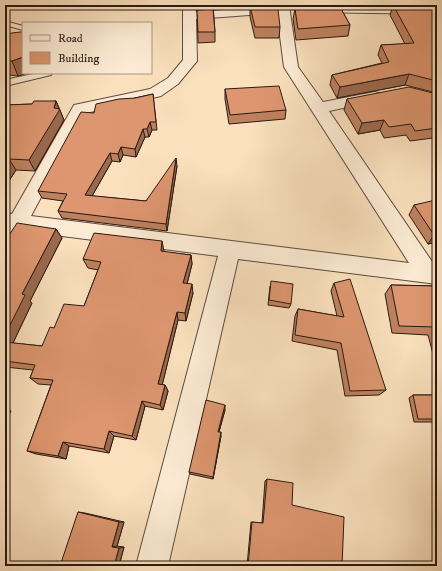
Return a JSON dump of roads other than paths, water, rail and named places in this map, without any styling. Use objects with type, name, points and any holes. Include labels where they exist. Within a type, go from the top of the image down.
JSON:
[{"type":"street","points":[[284,7],[292,67],[318,108],[433,274]]},
{"type":"street","points":[[5,243],[11,222],[80,108],[155,93],[173,81],[190,61],[189,10],[284,7],[437,10]]},
{"type":"street","points":[[318,108],[390,94]]},
{"type":"street","points":[[11,222],[433,274]]},
{"type":"street","points":[[152,566],[230,249]]},
{"type":"lane","points":[[5,23],[22,28]]},
{"type":"lane","points":[[5,83],[44,74]]}]
